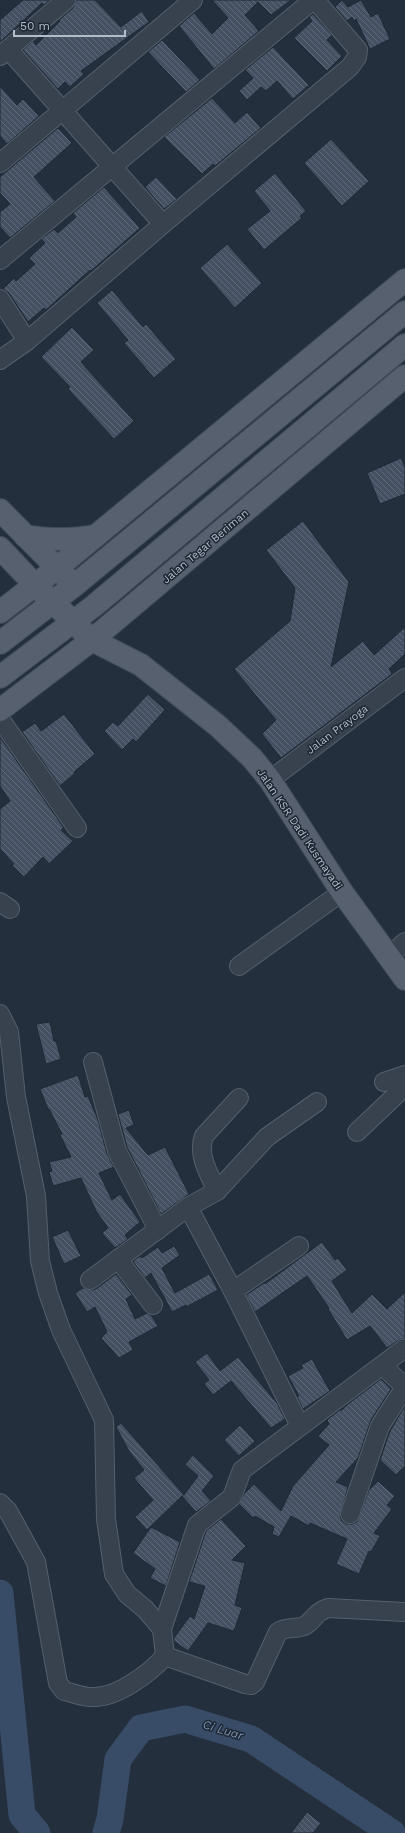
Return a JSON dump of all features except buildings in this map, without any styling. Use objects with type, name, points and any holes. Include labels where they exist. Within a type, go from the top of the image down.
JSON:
[{"type":"main road","points":[[0,612],[57,568],[405,280]]},
{"type":"main road","points":[[0,643],[53,603],[405,312]]},
{"type":"main road","points":[[0,677],[95,605],[405,346]]},
{"type":"main road","name":"Jalan Tegar Beriman","points":[[0,710],[114,622],[405,376]]},
{"type":"main road","name":"Jalan KSR Dadi Kusmayadi","points":[[0,510],[57,568],[114,622],[141,665]]},
{"type":"main road","points":[[25,536],[57,540],[95,536]]},
{"type":"main road","name":"Jalan KSR Dadi Kusmayadi","points":[[0,548],[35,586],[92,640],[141,665],[218,726],[252,758],[270,780],[342,892],[405,979]]},
{"type":"street","points":[[66,0],[4,52],[62,110],[163,224]]},
{"type":"street","points":[[0,163],[193,0]]},
{"type":"street","points":[[0,260],[314,0],[358,50],[357,57],[350,67],[163,224],[27,341],[0,360]]},
{"type":"street","points":[[0,299],[27,341]]},
{"type":"street","name":"Jalan Prayoga","points":[[270,780],[404,681]]},
{"type":"street","points":[[0,719],[77,828]]},
{"type":"street","points":[[239,966],[342,892]]},
{"type":"street","points":[[388,957],[405,942]]},
{"type":"street","points":[[0,1014],[9,1032],[16,1097],[36,1196],[40,1261],[48,1293],[61,1330],[104,1420],[106,1519],[114,1574],[127,1594],[145,1609],[162,1629]]},
{"type":"street","points":[[93,1062],[117,1151],[158,1230]]},
{"type":"street","points":[[384,1082],[405,1075]]},
{"type":"street","points":[[356,1132],[397,1094],[405,1080]]},
{"type":"street","points":[[217,1191],[205,1165],[201,1142],[204,1136],[239,1098]]},
{"type":"street","points":[[90,1280],[188,1207],[217,1191],[267,1137],[317,1102]]},
{"type":"street","points":[[188,1207],[233,1291],[300,1426]]},
{"type":"street","points":[[233,1291],[299,1246]]},
{"type":"street","points":[[118,1259],[153,1305]]},
{"type":"street","points":[[0,1503],[8,1511],[36,1562],[58,1683],[64,1691],[92,1697],[113,1694],[154,1668],[165,1656],[162,1629],[196,1525],[232,1497],[237,1488],[242,1470],[383,1366],[405,1348]]},
{"type":"street","points":[[350,1514],[380,1426],[404,1387],[383,1366]]},
{"type":"street","points":[[165,1656],[251,1685],[255,1682],[278,1632],[283,1629],[305,1626],[319,1611],[328,1608],[405,1612]]},
{"type":"waterway","name":"Ci Luar","points":[[0,1593],[22,1815],[37,1833]]},
{"type":"waterway","name":"Ci Luar","points":[[106,1833],[110,1819],[118,1759],[141,1728],[185,1719],[251,1739],[392,1833]]}]
